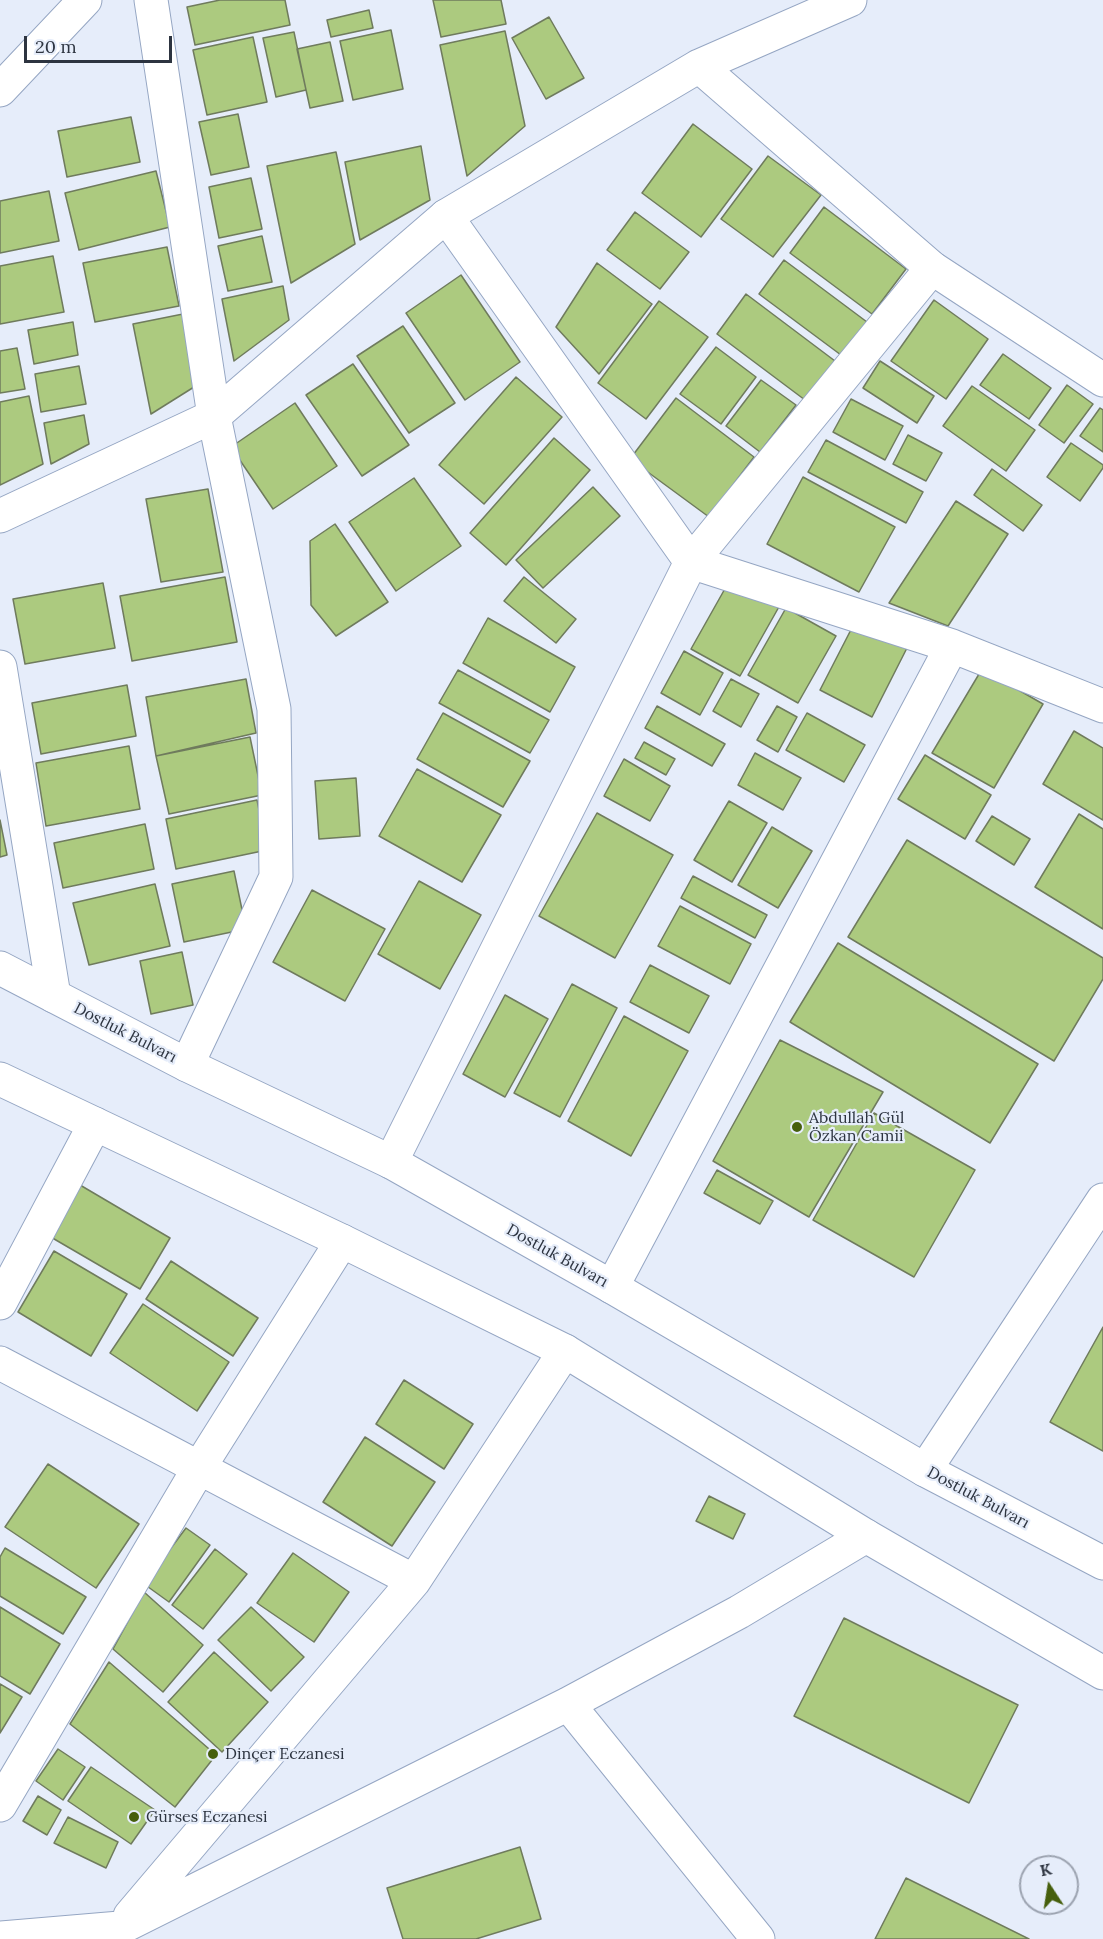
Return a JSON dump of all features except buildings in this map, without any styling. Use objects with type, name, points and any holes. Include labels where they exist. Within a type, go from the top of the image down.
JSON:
[{"type":"street","points":[[0,90],[85,0]]},
{"type":"street","points":[[151,0],[214,416],[274,709],[276,877],[188,1065]]},
{"type":"street","points":[[0,516],[214,416],[446,216],[699,66],[850,0]]},
{"type":"street","points":[[699,66],[932,268],[1103,380]]},
{"type":"street","points":[[446,216],[691,562],[952,646],[1103,706]]},
{"type":"street","points":[[391,1162],[691,562],[932,268]]},
{"type":"street","points":[[612,1287],[952,646]]},
{"type":"street","points":[[0,667],[54,996]]},
{"type":"street","name":"Dostluk Bulvarı","points":[[0,968],[188,1065],[391,1162],[612,1287],[925,1470],[1103,1563]]},
{"type":"street","points":[[0,1079],[342,1241],[565,1351],[866,1536],[1103,1673]]},
{"type":"street","points":[[0,1303],[95,1124]]},
{"type":"street","points":[[925,1470],[1103,1200]]},
{"type":"street","points":[[0,1805],[199,1468],[342,1241]]},
{"type":"street","points":[[123,1933],[414,1581],[565,1351]]},
{"type":"street","points":[[0,1363],[414,1581]]},
{"type":"street","points":[[0,1938],[123,1933],[567,1704],[739,1612],[866,1536]]},
{"type":"street","points":[[567,1704],[758,1939]]},
{"type":"place","name":"Abdullah Gül Özkan Camii","points":[[797,1127]]},
{"type":"place","name":"Dinçer Eczanesi","points":[[213,1754]]},
{"type":"place","name":"Gürses Eczanesi","points":[[134,1817]]}]
